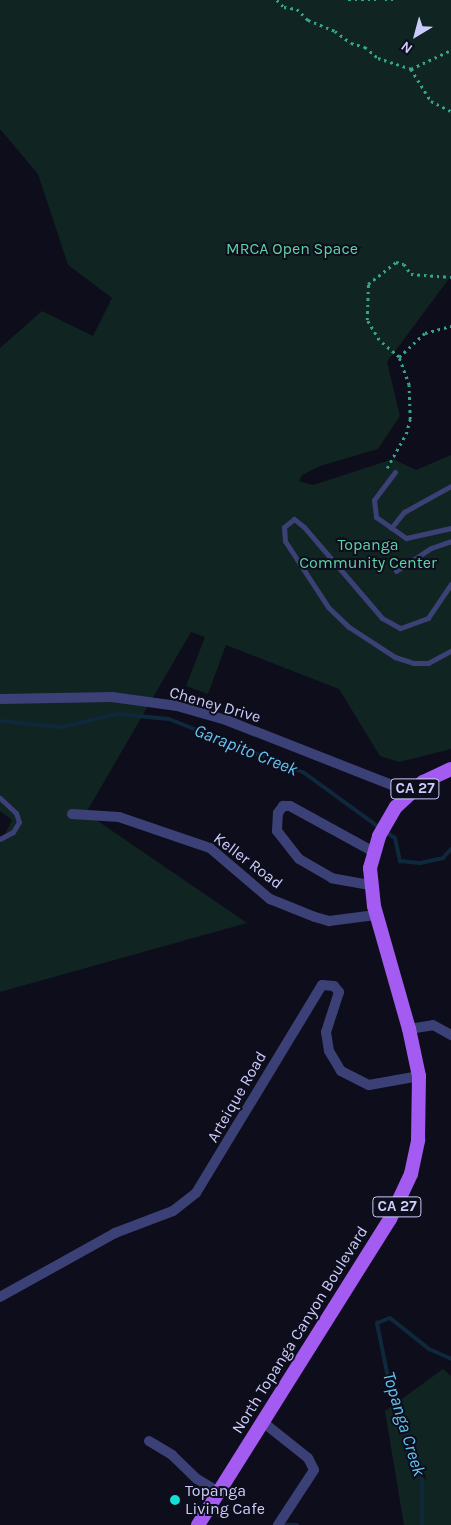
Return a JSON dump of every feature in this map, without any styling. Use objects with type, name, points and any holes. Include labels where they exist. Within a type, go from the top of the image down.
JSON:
[{"type":"main road","name":"North Topanga Canyon Boulevard","points":[[198,1525],[264,1423],[405,1189],[418,1140],[419,1076],[410,1029],[376,915],[370,885],[375,848],[388,820],[410,792],[451,769]]},
{"type":"street","name":"Cheney Drive","points":[[0,699],[112,697],[177,706],[226,720],[410,792]]},
{"type":"street","points":[[370,885],[332,878],[299,859],[277,831],[278,813],[283,806],[290,806],[375,848]]},
{"type":"street","name":"Keller Road","points":[[72,814],[119,817],[210,848],[270,898],[314,917],[330,921],[376,915]]},
{"type":"street","name":"Arteique Road","points":[[0,1298],[115,1233],[173,1211],[196,1193],[322,985],[334,986],[339,992],[326,1032],[329,1051],[341,1071],[369,1085],[419,1076]]},
{"type":"street","points":[[410,1029],[433,1026],[451,1035]]},
{"type":"street","points":[[264,1423],[308,1458],[314,1470],[278,1525]]},
{"type":"street","points":[[150,1441],[172,1455],[197,1479],[220,1492]]},
{"type":"lane","points":[[395,472],[374,500],[373,511],[376,517],[406,538],[451,528]]},
{"type":"lane","points":[[391,528],[404,512],[451,486]]},
{"type":"lane","points":[[451,584],[428,618],[400,628],[382,618],[304,527],[294,519],[284,527],[285,541],[328,607],[349,627],[395,657],[413,663],[428,663],[451,651]]},
{"type":"lane","points":[[396,571],[431,548],[451,541]]},
{"type":"lane","points":[[0,798],[16,813],[19,822],[12,832],[0,839]]},
{"type":"path","points":[[277,0],[284,8],[297,9],[308,20],[335,31],[351,43],[366,47],[378,58],[411,69],[431,101],[451,110]]},
{"type":"path","points":[[348,0],[377,0]]},
{"type":"path","points":[[385,0],[393,0]]},
{"type":"path","points":[[411,69],[451,50]]},
{"type":"path","points":[[388,482],[388,465],[406,434],[410,419],[407,375],[399,357],[392,349],[379,340],[367,320],[368,284],[396,262],[404,264],[412,274],[451,277]]},
{"type":"path","points":[[399,357],[425,333],[443,325],[451,326]]},
{"type":"green space","points":[[0,0],[451,0],[451,276],[387,362],[400,416],[378,449],[320,466],[302,475],[299,481],[313,485],[393,459],[416,470],[451,455],[451,749],[399,762],[380,756],[339,689],[226,645],[208,694],[186,686],[205,637],[191,632],[86,813],[247,923],[0,992],[0,844],[12,820],[0,811],[0,348],[42,311],[93,336],[112,298],[68,265],[38,174],[0,129]]},
{"type":"green space","points":[[443,1369],[451,1376],[451,1525],[404,1525],[385,1411]]},
{"type":"waterway","name":"Garapito Creek","points":[[0,721],[62,727],[117,714],[169,719],[303,772],[380,828]]},
{"type":"waterway","name":"Garapito Creek","points":[[386,832],[395,838],[400,861],[420,863],[443,858],[451,849]]},
{"type":"waterway","name":"Topanga Creek","points":[[422,1525],[422,1472],[392,1397],[377,1323],[390,1318],[429,1349],[451,1359]]},
{"type":"waterway","name":"Topanga Creek","points":[[283,1525],[297,1525]]},
{"type":"place","name":"Topanga Living Cafe","points":[[175,1500]]},
{"type":"park label","name":"MRCA Open Space","points":[[292,249]]},
{"type":"park label","name":"Topanga Community Center","points":[[368,554]]}]
